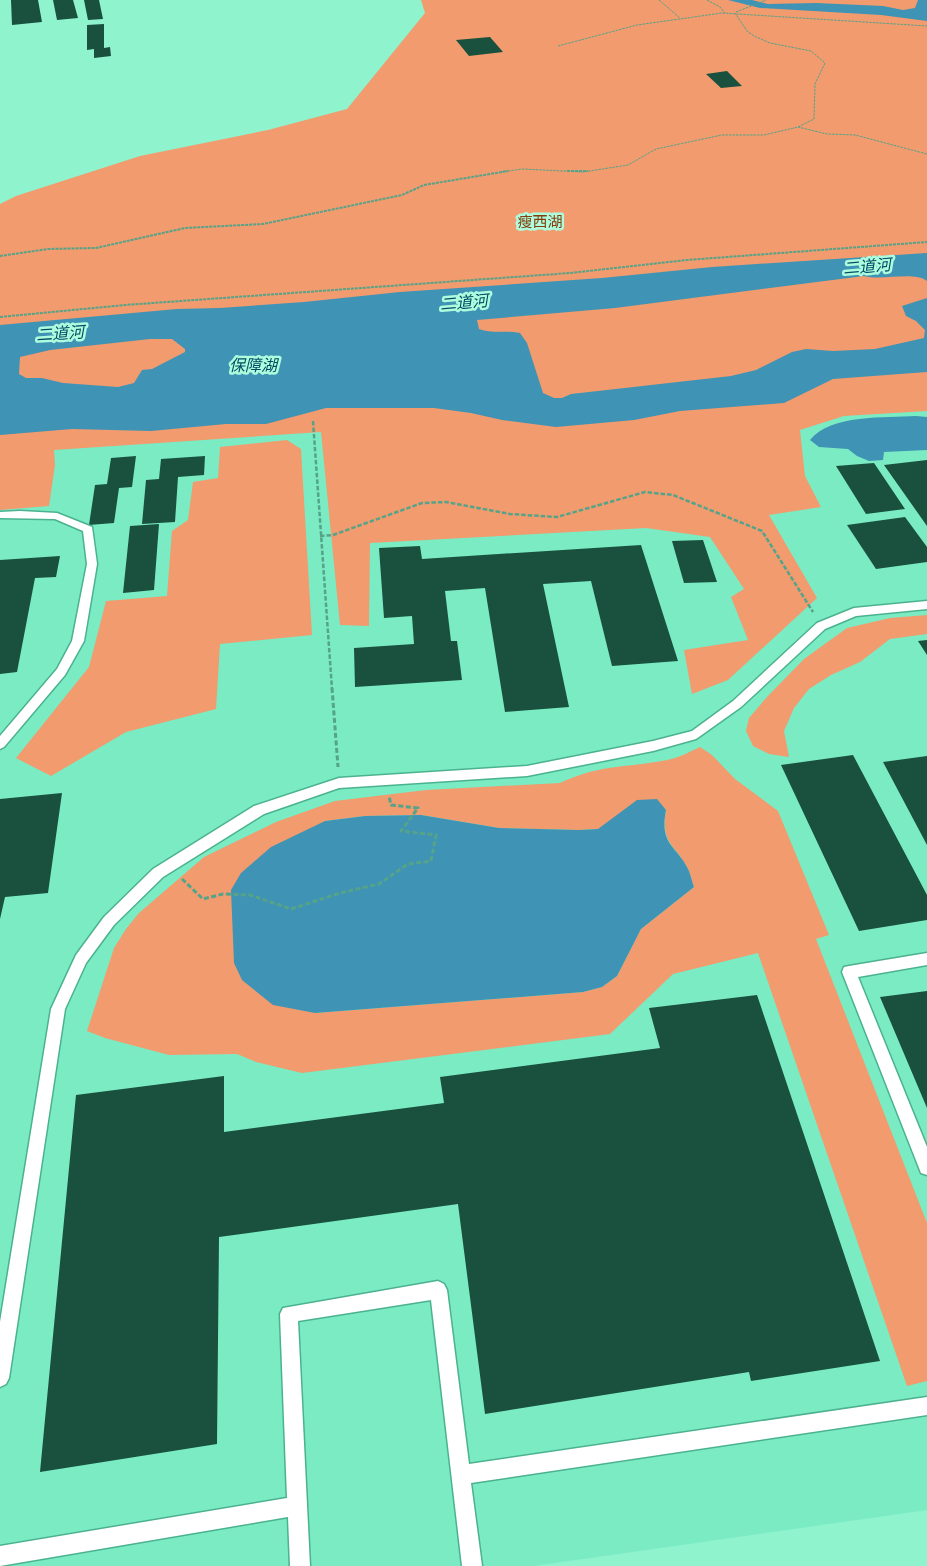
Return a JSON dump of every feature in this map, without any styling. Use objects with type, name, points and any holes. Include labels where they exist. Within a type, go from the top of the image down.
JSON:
[{"type":"lane","points":[[0,515],[57,516],[88,529],[92,564],[78,641],[61,672],[0,744]]},
{"type":"lane","points":[[0,1378],[58,1009],[81,960],[109,921],[158,873],[259,810],[339,783],[527,770],[653,746],[696,734],[737,704],[821,626],[854,612],[927,605]]},
{"type":"lane","points":[[927,959],[849,972],[927,1168]]},
{"type":"lane","points":[[300,1566],[290,1314],[438,1290],[472,1566]]},
{"type":"lane","points":[[460,1475],[927,1406]]},
{"type":"lane","points":[[0,1556],[297,1506]]},
{"type":"path","points":[[658,0],[680,18]]},
{"type":"path","points":[[707,0],[720,7],[726,13]]},
{"type":"path","points":[[735,13],[766,0]]},
{"type":"path","points":[[558,46],[637,25],[726,13],[927,26]]},
{"type":"path","points":[[0,256],[48,249],[96,248],[185,228],[263,224],[402,194],[424,185],[522,169],[583,172],[628,165],[656,149],[722,135],[764,135],[798,127],[814,119],[812,88],[816,76],[825,63],[810,51],[770,43],[754,36],[747,31],[735,13]]},
{"type":"path","points":[[798,127],[827,134],[854,135],[882,140],[927,154]]},
{"type":"path","points":[[0,317],[125,305],[570,273],[686,260],[927,242]]},
{"type":"path","points":[[313,421],[339,783]]},
{"type":"path","points":[[320,536],[333,535],[422,503],[446,502],[510,514],[557,517],[644,492],[673,496],[762,531],[821,626]]},
{"type":"path","points":[[169,866],[204,899],[223,894],[250,895],[291,909],[340,893],[379,884],[408,864],[431,861],[436,835],[401,831],[418,808]]},
{"type":"shaded area","points":[[927,396],[927,1510],[534,1566],[0,1566],[0,453],[326,431]]},
{"type":"green space","name":"瘦西湖","points":[[421,0],[927,0],[927,411],[844,416],[800,430],[805,476],[821,507],[769,515],[817,598],[728,680],[692,694],[684,650],[748,640],[731,597],[744,589],[710,537],[646,528],[370,543],[369,626],[340,625],[321,432],[54,450],[55,465],[49,506],[0,510],[0,204],[16,196],[140,156],[268,130],[347,109],[425,13]]},
{"type":"green space","points":[[287,440],[301,449],[312,635],[220,644],[216,709],[126,732],[51,776],[16,758],[89,667],[106,601],[167,596],[172,531],[188,520],[193,482],[218,478],[220,447]]},
{"type":"green space","points":[[927,615],[927,634],[890,639],[860,662],[831,675],[809,689],[794,708],[784,731],[789,757],[769,754],[753,746],[746,731],[749,718],[804,659],[847,628],[890,618]]},
{"type":"green space","points":[[700,747],[712,755],[735,779],[778,811],[829,935],[816,939],[927,1223],[927,1381],[907,1386],[758,953],[673,974],[610,1034],[302,1073],[256,1062],[237,1054],[169,1055],[105,1038],[87,1031],[114,948],[139,913],[204,857],[276,822],[335,801],[426,790],[560,783],[601,769],[671,759]],"holes":[[[666,810],[667,838],[689,871],[694,887],[641,929],[617,976],[602,987],[583,992],[315,1013],[325,821],[365,816],[421,815],[499,828],[579,830],[598,829]]]},
{"type":"water","points":[[728,0],[752,0],[768,4],[816,3],[883,6],[903,10],[915,8],[918,0],[927,0],[927,21],[881,15],[760,8]]},
{"type":"water","name":"保障湖","points":[[927,253],[927,281],[921,278],[906,276],[864,276],[615,308],[477,320],[479,329],[520,333],[527,343],[543,393],[554,398],[562,398],[571,394],[731,376],[756,370],[792,352],[806,349],[833,351],[875,349],[924,338],[925,330],[916,321],[906,316],[902,306],[927,298],[927,372],[833,379],[784,403],[680,411],[634,420],[556,427],[434,408],[326,408],[266,424],[226,424],[151,431],[72,429],[0,435],[0,325],[177,309],[304,302],[400,292],[602,278],[712,267]],"holes":[[[150,339],[172,339],[185,349],[185,352],[152,369],[142,370],[134,383],[118,387],[63,383],[42,378],[26,378],[19,374],[20,357],[50,350]]]},
{"type":"water","points":[[927,417],[927,450],[884,452],[883,460],[869,461],[857,456],[848,449],[819,447],[810,440],[819,432],[845,422],[859,419]]},
{"type":"water","points":[[657,799],[666,810],[664,822],[667,838],[689,871],[694,887],[641,929],[617,976],[602,987],[583,992],[315,1013],[273,1005],[242,980],[234,963],[231,890],[241,873],[271,847],[325,821],[365,816],[421,815],[499,828],[598,829],[637,800]]},
{"type":"building","points":[[11,0],[38,0],[42,22],[12,25]]},
{"type":"building","points":[[53,0],[73,0],[78,18],[57,20]]},
{"type":"building","points":[[84,0],[99,0],[103,19],[88,20]]},
{"type":"building","points":[[104,24],[104,48],[110,47],[111,56],[94,58],[94,49],[87,50],[87,25]]},
{"type":"building","points":[[490,37],[503,52],[469,56],[456,40]]},
{"type":"building","points":[[727,71],[742,86],[721,88],[706,74]]},
{"type":"building","points":[[136,456],[132,487],[119,488],[114,523],[89,525],[95,485],[107,484],[111,458]]},
{"type":"building","points":[[205,456],[204,475],[178,477],[175,522],[142,524],[146,480],[159,479],[161,459]]},
{"type":"building","points":[[927,460],[927,526],[884,465]]},
{"type":"building","points":[[874,463],[905,509],[866,514],[836,466]]},
{"type":"building","points":[[905,517],[927,547],[927,562],[876,569],[847,525]]},
{"type":"building","points":[[159,524],[154,590],[123,593],[130,526]]},
{"type":"building","points":[[703,540],[717,582],[684,583],[672,541]]},
{"type":"building","points":[[641,545],[678,661],[612,666],[591,581],[543,584],[569,707],[505,712],[485,588],[445,591],[451,641],[457,641],[462,680],[355,687],[354,648],[414,644],[412,616],[384,618],[379,548],[420,546],[422,559]]},
{"type":"building","points":[[60,556],[56,577],[35,578],[17,672],[0,674],[0,560]]},
{"type":"building","points":[[927,640],[927,655],[918,641]]},
{"type":"building","points":[[853,755],[927,895],[927,920],[859,931],[781,765]]},
{"type":"building","points":[[927,756],[927,845],[883,762]]},
{"type":"building","points":[[62,793],[48,893],[5,897],[0,919],[0,799]]},
{"type":"building","points":[[927,991],[927,1108],[880,997]]},
{"type":"building","points":[[757,995],[880,1361],[751,1381],[749,1372],[485,1414],[458,1204],[219,1237],[217,1444],[40,1472],[76,1095],[224,1076],[224,1132],[444,1103],[440,1077],[660,1048],[649,1008]]},
{"type":"water label","name":"二道河","points":[[867,266]]},
{"type":"water label","name":"二道河","points":[[464,302]]},
{"type":"water label","name":"二道河","points":[[60,333]]}]
